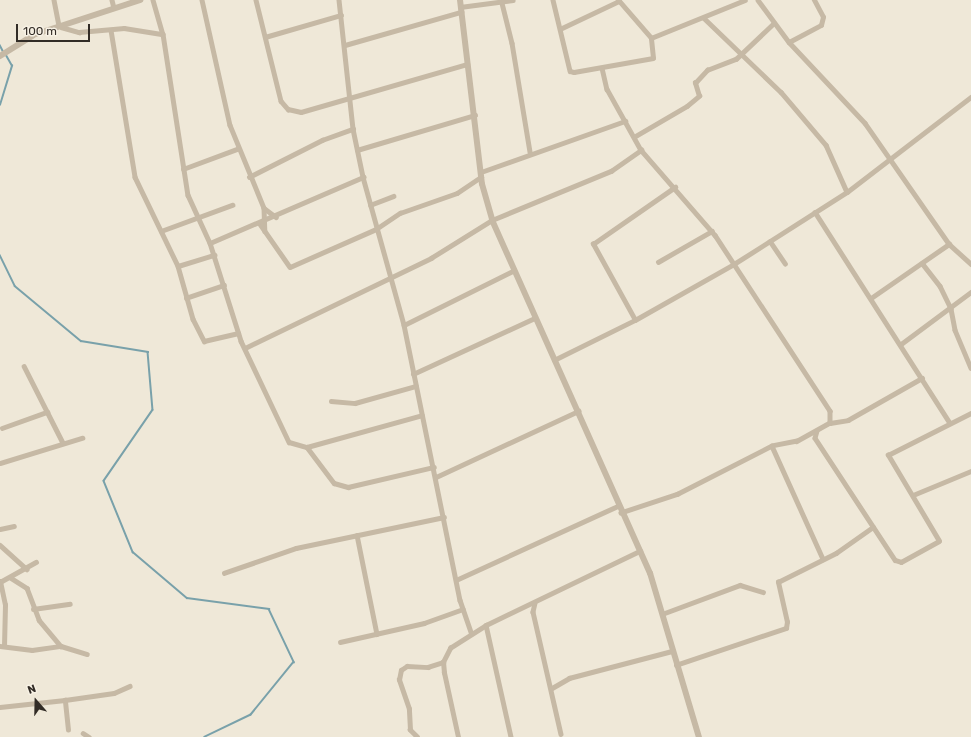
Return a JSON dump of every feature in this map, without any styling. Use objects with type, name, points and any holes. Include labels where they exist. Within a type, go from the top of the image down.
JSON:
[{"type":"street","points":[[54,0],[58,25]]},
{"type":"street","points":[[112,0],[114,8]]},
{"type":"street","points":[[1,55],[10,48],[58,25],[140,0]]},
{"type":"street","points":[[154,0],[163,34],[183,169],[198,218],[210,243],[238,333],[289,442],[307,447],[422,415]]},
{"type":"street","points":[[202,0],[237,149],[264,208],[266,221],[265,231]]},
{"type":"street","points":[[256,0],[282,105],[301,112],[351,96],[467,64]]},
{"type":"street","points":[[339,0],[351,96],[353,129],[357,150],[376,229],[391,276],[404,325],[456,580],[463,609],[471,632]]},
{"type":"street","points":[[345,45],[460,4],[502,3],[513,0]]},
{"type":"street","points":[[553,0],[562,28],[571,72],[652,59],[651,38],[618,0],[562,28]]},
{"type":"street","points":[[651,38],[704,18],[745,0]]},
{"type":"street","points":[[758,0],[789,42],[818,70],[891,156],[949,244],[971,264]]},
{"type":"street","points":[[789,42],[821,24],[823,17],[814,0]]},
{"type":"street","points":[[502,3],[512,43],[530,152]]},
{"type":"street","points":[[460,4],[475,115],[481,175],[492,220],[513,271],[578,411],[621,513],[640,551],[662,614],[699,737]]},
{"type":"street","points":[[265,37],[341,15]]},
{"type":"street","points":[[704,18],[738,54],[781,92],[826,145],[847,192]]},
{"type":"street","points":[[634,137],[687,106],[699,96],[695,83],[705,72],[730,63],[774,22]]},
{"type":"street","points":[[58,25],[80,32],[111,30],[163,34]]},
{"type":"street","points":[[111,30],[136,177],[178,266],[186,298],[204,341],[238,333]]},
{"type":"street","points":[[602,68],[607,89],[641,150],[712,230],[830,411],[830,423]]},
{"type":"street","points":[[554,360],[635,320],[734,264],[847,192],[891,156],[971,97]]},
{"type":"street","points":[[357,150],[475,115]]},
{"type":"street","points":[[260,224],[290,267],[376,229],[400,213],[457,193],[481,175],[530,152],[625,121]]},
{"type":"street","points":[[249,177],[322,140],[353,129]]},
{"type":"street","points":[[183,169],[237,149]]},
{"type":"street","points":[[245,348],[453,246],[492,220],[611,171],[641,150]]},
{"type":"street","points":[[210,243],[260,224],[363,177]]},
{"type":"street","points":[[635,320],[593,244],[675,187]]},
{"type":"street","points":[[370,205],[393,196]]},
{"type":"street","points":[[161,231],[232,206]]},
{"type":"street","points":[[264,208],[276,217]]},
{"type":"street","points":[[815,212],[901,344],[950,423]]},
{"type":"street","points":[[658,262],[712,230]]},
{"type":"street","points":[[770,241],[785,263]]},
{"type":"street","points":[[871,298],[949,244]]},
{"type":"street","points":[[178,266],[214,255]]},
{"type":"street","points":[[922,263],[940,286],[951,309],[955,330],[971,368]]},
{"type":"street","points":[[404,325],[513,271]]},
{"type":"street","points":[[186,298],[224,286]]},
{"type":"street","points":[[901,344],[951,309],[971,292]]},
{"type":"street","points":[[413,374],[535,318]]},
{"type":"street","points":[[24,366],[63,443]]},
{"type":"street","points":[[621,513],[678,494],[772,446],[797,441],[810,432],[817,431],[830,423],[848,420],[922,378]]},
{"type":"street","points":[[331,401],[355,403],[416,386]]},
{"type":"street","points":[[436,477],[578,411]]},
{"type":"street","points":[[2,428],[47,412]]},
{"type":"street","points":[[817,431],[815,438],[897,562],[938,544],[913,495],[888,455],[971,413]]},
{"type":"street","points":[[0,463],[82,438]]},
{"type":"street","points":[[772,446],[823,559]]},
{"type":"street","points":[[307,447],[318,466],[334,483],[348,487],[434,467]]},
{"type":"street","points":[[913,495],[971,471]]},
{"type":"street","points":[[456,580],[618,506]]},
{"type":"street","points":[[224,574],[296,548],[444,517]]},
{"type":"street","points":[[0,529],[14,526]]},
{"type":"street","points":[[676,664],[786,628],[788,622],[778,582],[823,559],[873,527]]},
{"type":"street","points":[[357,535],[376,634]]},
{"type":"street","points":[[0,545],[27,569]]},
{"type":"street","points":[[458,737],[443,662],[450,648],[471,632],[486,624],[535,603],[640,551]]},
{"type":"street","points":[[36,562],[11,578],[0,582],[5,605],[2,646],[32,650],[61,646],[87,654]]},
{"type":"street","points":[[11,578],[27,588],[33,609],[61,646]]},
{"type":"street","points":[[662,614],[740,585],[763,592]]},
{"type":"street","points":[[533,612],[535,603]]},
{"type":"street","points":[[33,609],[70,604]]},
{"type":"street","points":[[528,606],[533,612],[552,688],[561,734]]},
{"type":"street","points":[[340,642],[376,634],[463,609]]},
{"type":"street","points":[[486,624],[511,737]]},
{"type":"street","points":[[552,688],[569,678],[672,651]]},
{"type":"street","points":[[417,737],[410,730],[409,709],[400,685],[401,670],[407,666],[428,667],[443,662]]},
{"type":"street","points":[[0,708],[114,693],[130,686]]},
{"type":"street","points":[[65,700],[68,730]]},
{"type":"street","points":[[83,733],[89,737]]},
{"type":"waterway","points":[[0,45],[3,51]]},
{"type":"waterway","points":[[0,105],[12,66],[5,54]]},
{"type":"waterway","points":[[0,255],[15,286],[81,341],[148,352],[153,410],[104,481],[133,552],[187,598],[269,609],[294,662],[251,715],[205,737]]}]
